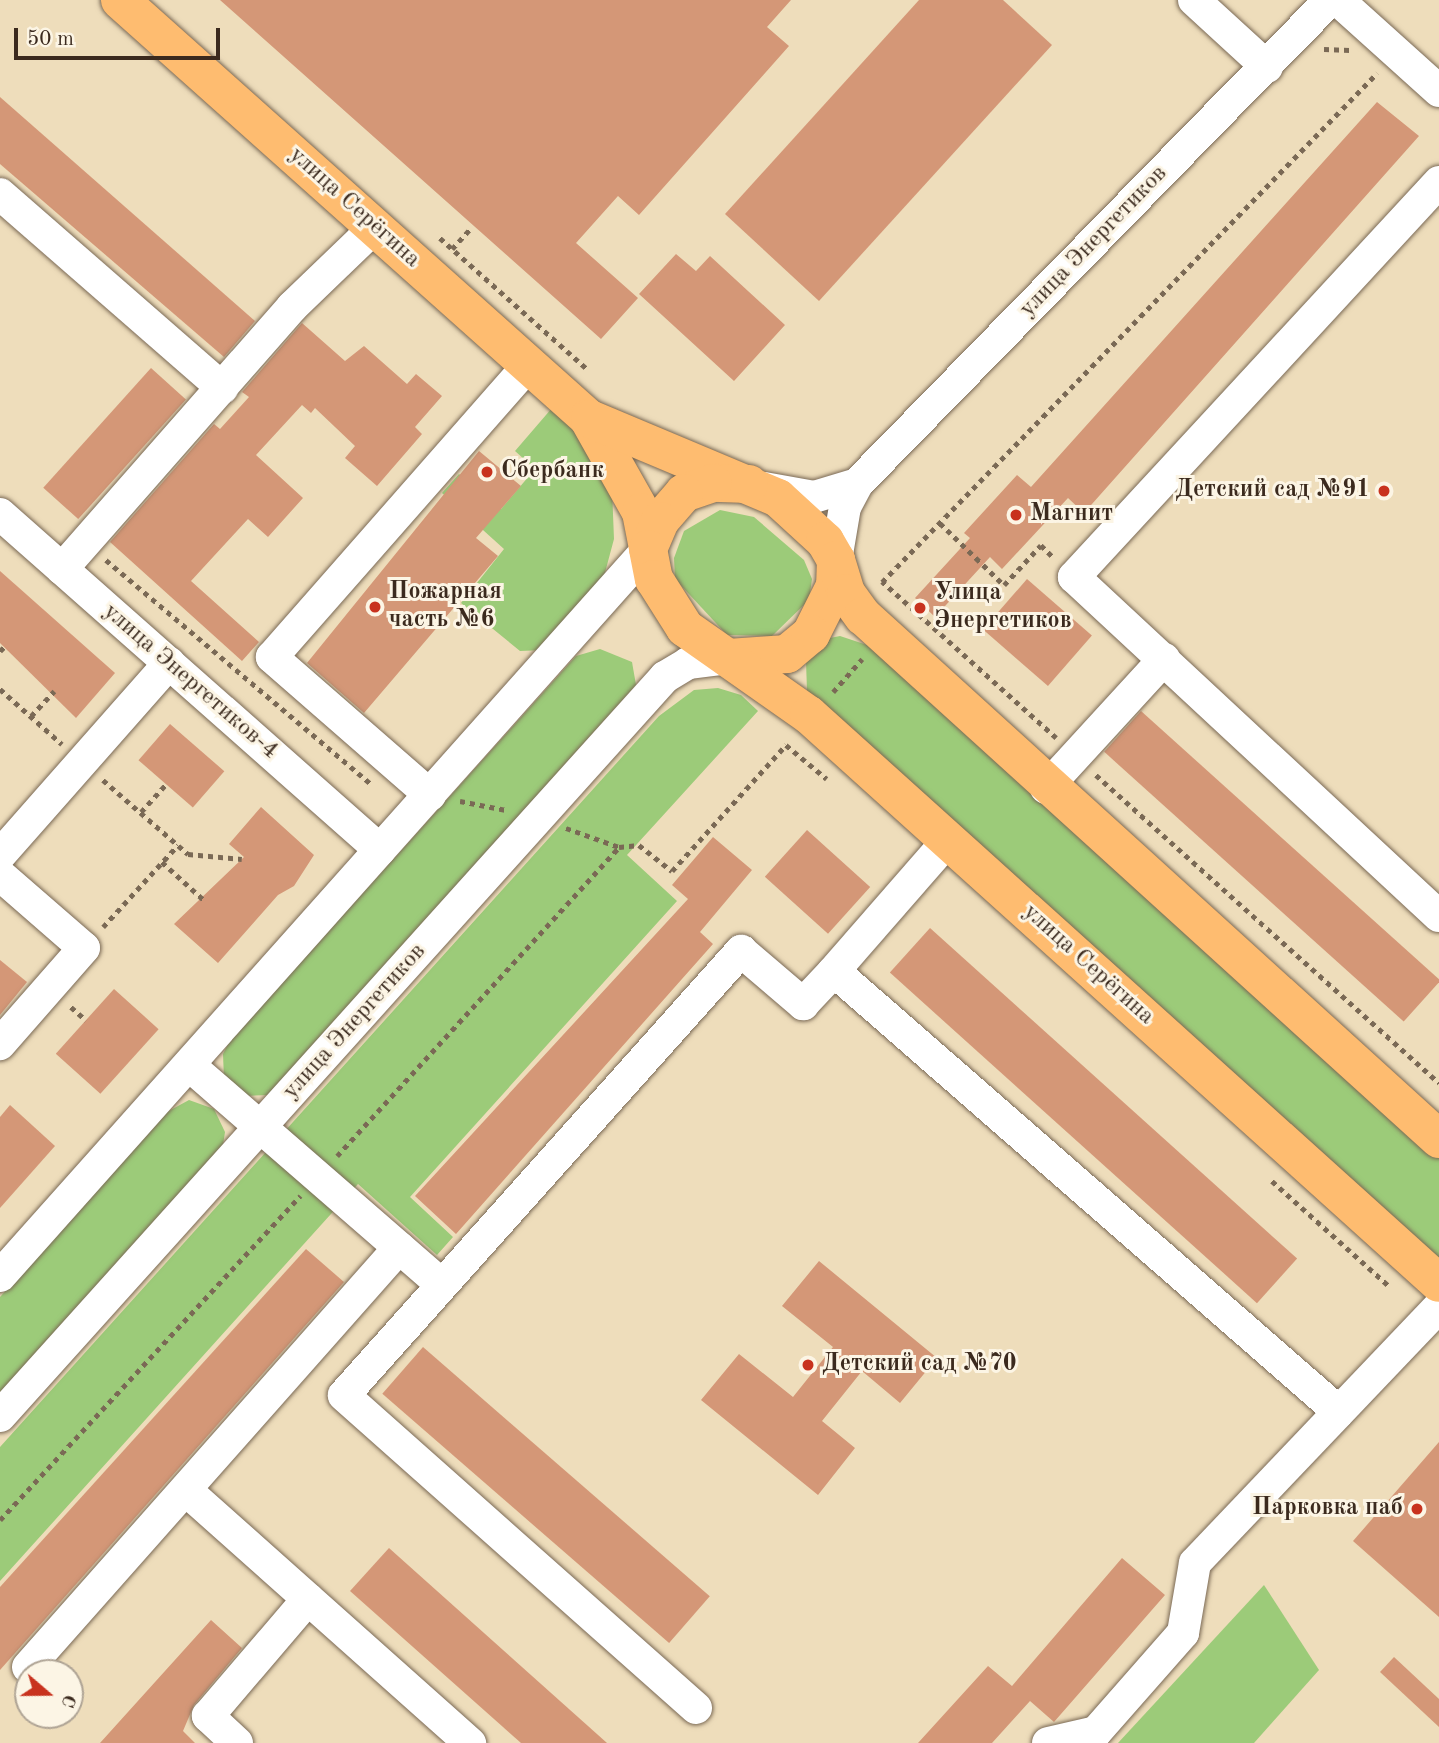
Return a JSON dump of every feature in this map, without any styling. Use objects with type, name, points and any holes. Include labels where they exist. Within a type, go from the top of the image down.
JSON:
[{"type":"main road","name":"улица Серёгина","points":[[120,0],[588,418]]},
{"type":"main road","points":[[588,418],[670,457],[749,484],[805,517],[836,560],[846,593],[863,616],[1046,788],[1439,1139]]},
{"type":"main road","points":[[588,418],[640,512],[664,603],[685,628],[728,658],[786,654],[811,634],[827,610],[836,560]]},
{"type":"main road","points":[[648,549],[660,521],[684,493],[713,483],[749,484]]},
{"type":"main road","name":"улица Серёгина","points":[[728,658],[809,715],[1439,1283]]},
{"type":"street","points":[[1194,0],[1276,57]]},
{"type":"street","name":"улица Энергетиков","points":[[857,484],[1330,0]]},
{"type":"street","points":[[1338,0],[1439,91]]},
{"type":"street","points":[[1439,181],[1074,577],[1439,916]]},
{"type":"street","points":[[0,194],[222,388]]},
{"type":"street","points":[[62,569],[292,307],[375,227]]},
{"type":"street","points":[[439,797],[272,657],[529,365]]},
{"type":"street","points":[[749,484],[814,497],[857,484]]},
{"type":"street","points":[[836,560],[845,507],[857,484]]},
{"type":"street","name":"улица Энергетиков-4","points":[[0,514],[380,850]]},
{"type":"street","points":[[0,1276],[380,850],[439,797],[648,549]]},
{"type":"street","name":"улица Энергетиков","points":[[0,1416],[665,677],[688,663],[728,658]]},
{"type":"street","points":[[1046,788],[1164,659]]},
{"type":"street","points":[[0,856],[169,663]]},
{"type":"street","points":[[696,1708],[344,1395],[439,1282],[741,951],[803,1004],[949,839]]},
{"type":"street","points":[[0,875],[84,948],[0,1044]]},
{"type":"street","points":[[834,971],[1339,1412]]},
{"type":"street","points":[[189,1065],[439,1282]]},
{"type":"street","points":[[35,1659],[188,1492],[399,1248]]},
{"type":"street","points":[[1048,1743],[1096,1732],[1182,1633],[1195,1563],[1439,1307]]},
{"type":"street","points":[[188,1492],[470,1743]]},
{"type":"street","points":[[237,1743],[208,1716],[308,1599]]},
{"type":"path","points":[[1276,57],[1396,52]]},
{"type":"path","points":[[1396,52],[883,582],[1439,1083]]},
{"type":"path","points":[[452,249],[471,228]]},
{"type":"path","points":[[940,523],[1004,585],[1041,545],[1074,577]]},
{"type":"path","points":[[104,559],[363,782],[377,785]]},
{"type":"path","points":[[830,695],[870,649]]},
{"type":"path","points":[[31,716],[54,691]]},
{"type":"path","points":[[559,826],[619,846],[639,845],[672,872],[786,745],[837,788]]},
{"type":"path","points":[[141,813],[166,784]]},
{"type":"path","points":[[439,797],[512,811]]},
{"type":"path","points":[[84,948],[178,845]]},
{"type":"path","points":[[188,854],[242,859]]},
{"type":"path","points":[[162,862],[205,901]]},
{"type":"path","points":[[1264,1173],[1397,1293]]},
{"type":"green space","points":[[552,408],[578,431],[612,489],[614,539],[603,580],[544,650],[520,651],[461,603],[504,549],[442,493],[459,474],[501,509],[535,469],[515,451]]},
{"type":"green space","points":[[720,510],[754,517],[804,560],[812,579],[809,600],[772,636],[727,635],[675,579],[674,558],[684,531]]},
{"type":"green space","points":[[840,636],[867,645],[1439,1158],[1439,1258],[807,691],[806,661],[825,639]]},
{"type":"green space","points":[[600,649],[632,662],[636,685],[269,1095],[243,1096],[224,1079],[223,1054],[229,1042],[576,656]]},
{"type":"green space","points":[[718,688],[741,695],[758,711],[627,855],[677,901],[410,1197],[453,1237],[437,1255],[358,1184],[0,1581],[0,1447],[659,716],[694,690]]},
{"type":"green space","points":[[189,1100],[214,1109],[225,1132],[223,1145],[0,1398],[0,1297],[167,1112]]},
{"type":"green space","points":[[1264,1585],[1319,1670],[1254,1743],[1118,1743]]},
{"type":"building","points":[[220,0],[791,0],[767,27],[789,46],[639,215],[618,196],[576,243],[638,298],[601,339]]},
{"type":"building","points":[[919,0],[1003,0],[1052,45],[819,301],[725,214]]},
{"type":"building","points":[[0,97],[255,321],[224,357],[0,164]]},
{"type":"building","points":[[1377,102],[1419,136],[1084,513],[1068,498],[1002,569],[990,557],[935,617],[915,598],[970,538],[964,533],[1017,475],[1031,487]]},
{"type":"building","points":[[676,254],[696,271],[710,256],[785,325],[734,381],[639,294]]},
{"type":"building","points":[[302,323],[345,361],[364,346],[407,384],[416,374],[442,396],[415,427],[422,434],[377,486],[345,458],[355,446],[315,408],[311,413],[302,405],[256,455],[303,498],[268,537],[248,519],[191,581],[259,642],[242,661],[110,542],[214,424],[220,429],[249,397],[242,392]]},
{"type":"building","points":[[151,368],[186,399],[78,519],[43,488]]},
{"type":"building","points":[[479,451],[521,486],[476,538],[498,556],[364,713],[307,663]]},
{"type":"building","points":[[0,571],[115,673],[76,718],[0,643]]},
{"type":"building","points":[[1027,579],[1092,635],[1048,686],[983,630]]},
{"type":"building","points":[[1141,711],[1439,979],[1404,1022],[1104,752]]},
{"type":"building","points":[[170,724],[224,771],[193,807],[139,760]]},
{"type":"building","points":[[261,807],[314,855],[294,886],[278,895],[218,963],[174,924],[244,857],[229,844]]},
{"type":"building","points":[[807,830],[870,887],[828,934],[765,877]]},
{"type":"building","points":[[713,837],[752,870],[700,932],[713,944],[456,1234],[415,1196],[688,899],[672,885]]},
{"type":"building","points":[[930,928],[1297,1259],[1257,1303],[890,973]]},
{"type":"building","points":[[0,960],[27,982],[0,1015]]},
{"type":"building","points":[[114,989],[159,1029],[100,1094],[56,1054]]},
{"type":"building","points":[[10,1105],[55,1146],[0,1208],[0,1117]]},
{"type":"building","points":[[306,1249],[344,1282],[0,1670],[0,1587]]},
{"type":"building","points":[[819,1261],[937,1358],[900,1403],[862,1371],[822,1421],[855,1448],[818,1495],[701,1400],[739,1354],[793,1397],[833,1347],[782,1306]]},
{"type":"building","points":[[423,1347],[710,1596],[669,1643],[382,1394]]},
{"type":"building","points":[[1439,1442],[1439,1617],[1353,1541]]},
{"type":"building","points":[[389,1548],[607,1743],[521,1743],[350,1591]]},
{"type":"building","points":[[1122,1558],[1165,1595],[1054,1722],[1030,1701],[992,1743],[918,1743],[988,1666],[1012,1686]]},
{"type":"building","points":[[211,1620],[242,1648],[194,1705],[183,1731],[195,1743],[100,1743]]},
{"type":"building","points":[[1394,1657],[1439,1699],[1439,1727],[1380,1672]]},
{"type":"place","name":"Сбербанк","points":[[487,472]]},
{"type":"place","name":"Детский сад №91","points":[[1384,491]]},
{"type":"place","name":"Магнит","points":[[1016,515]]},
{"type":"place","name":"Пожарная часть №6","points":[[375,607]]},
{"type":"place","name":"Улица Энергетиков","points":[[920,608]]},
{"type":"place","name":"Детский сад №70","points":[[808,1365]]},
{"type":"place","name":"Парковка паб","points":[[1417,1509]]}]
